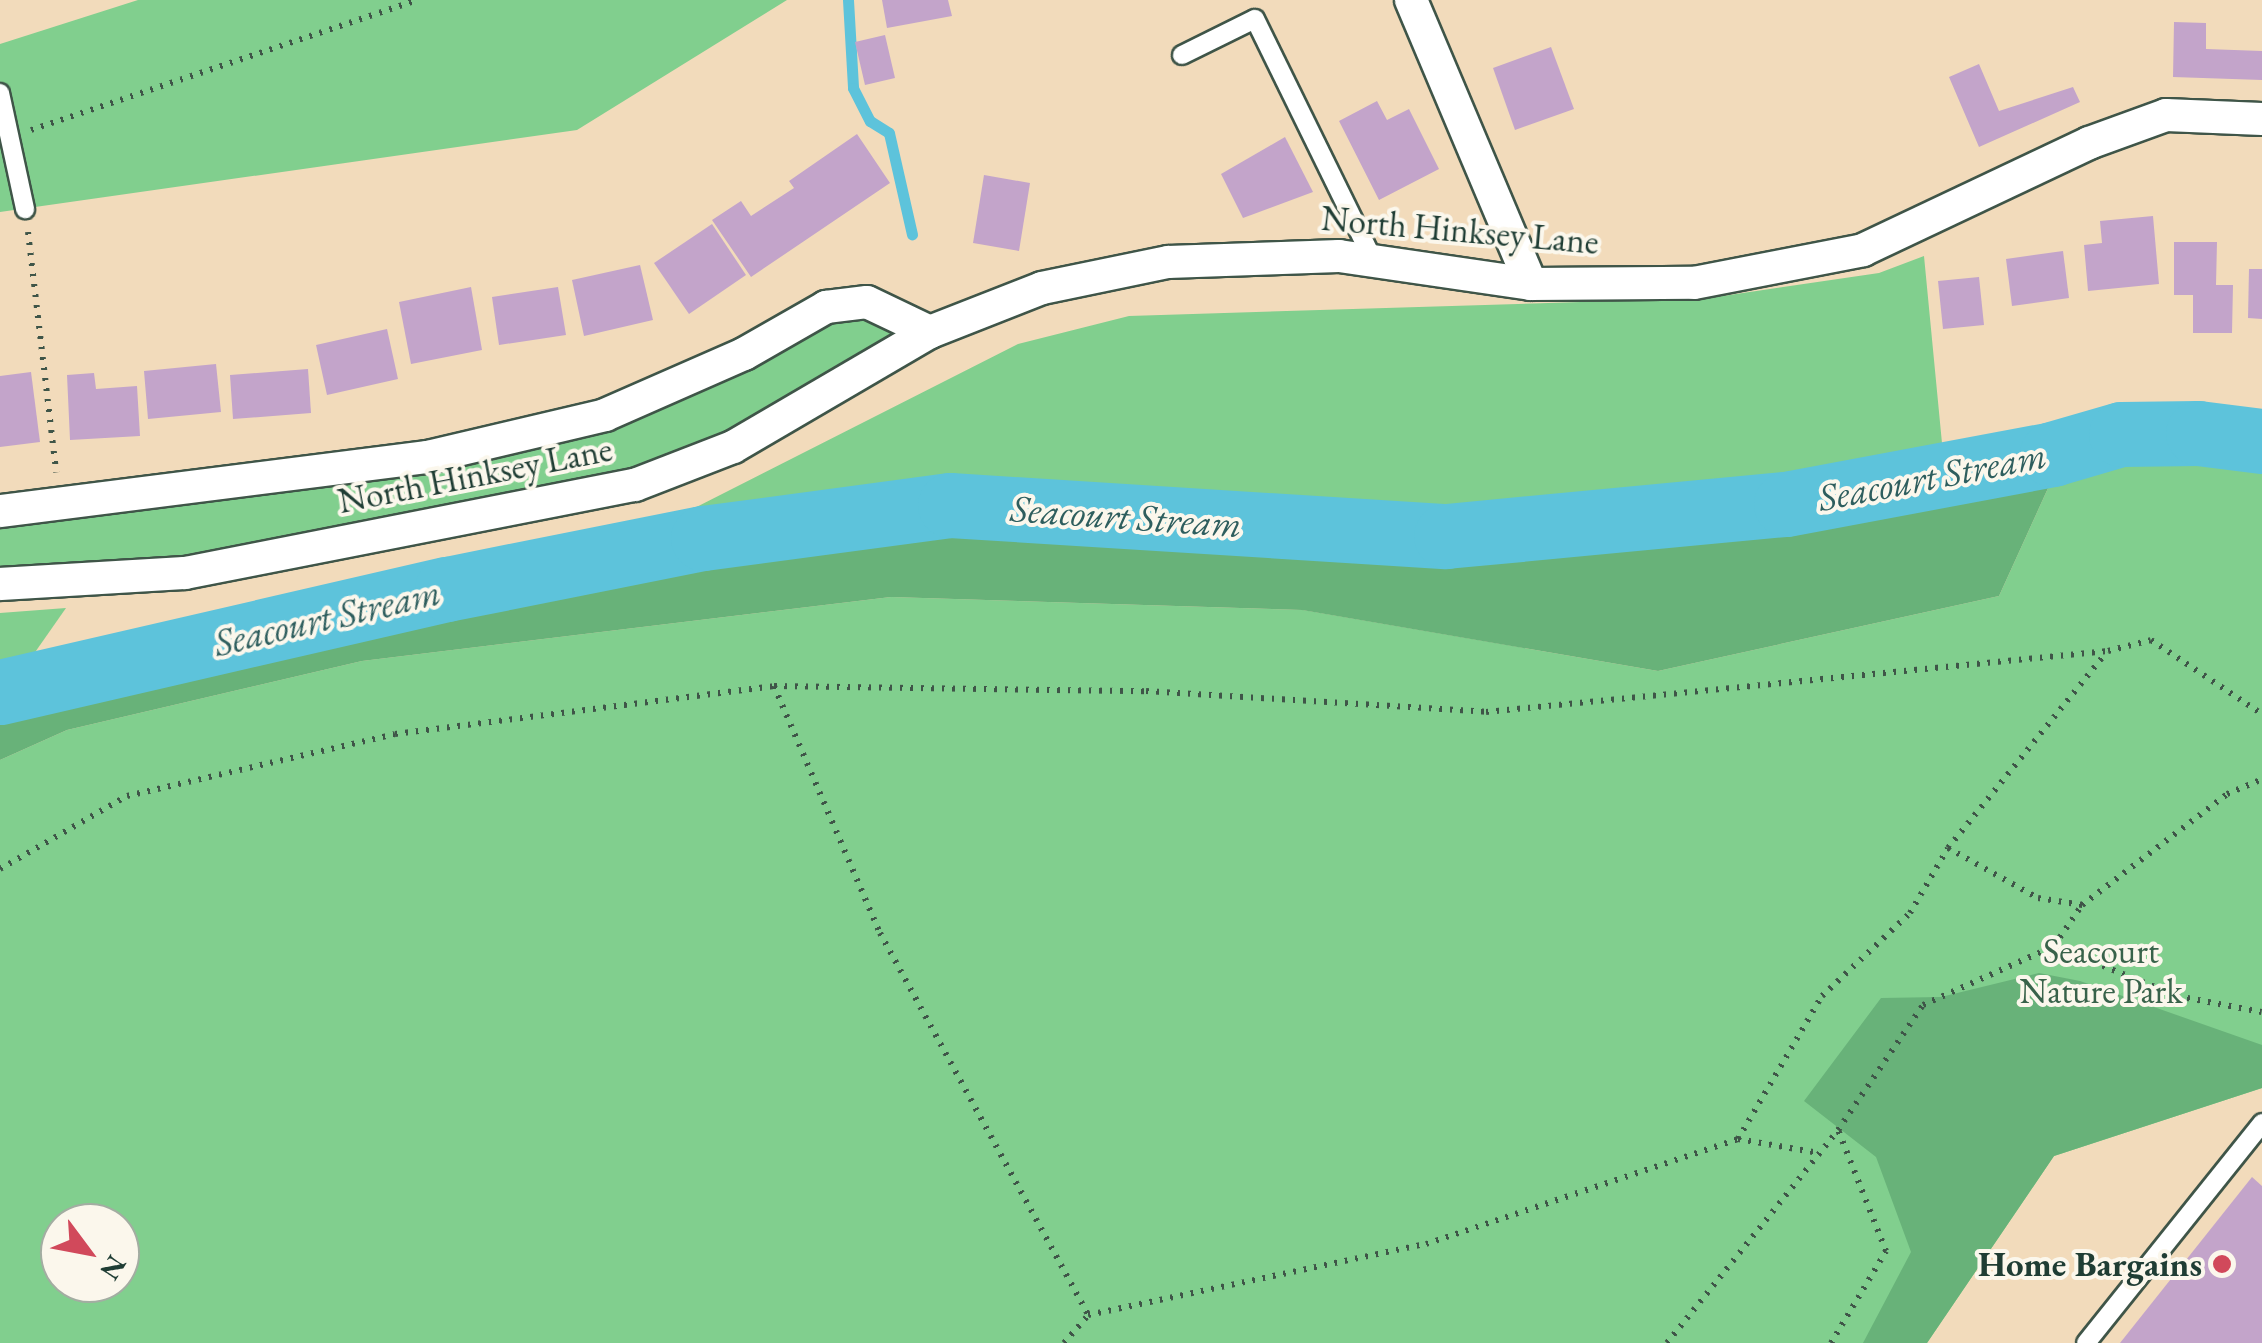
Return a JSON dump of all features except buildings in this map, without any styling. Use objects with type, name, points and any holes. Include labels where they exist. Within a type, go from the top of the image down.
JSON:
[{"type":"street","points":[[1411,0],[1531,284]]},
{"type":"street","name":"North Hinksey Lane","points":[[0,584],[185,573],[635,484],[733,447],[930,332],[1042,288],[1168,262],[1339,256],[1531,284],[1694,283],[1863,250],[2089,143],[2166,115],[2262,118]]},
{"type":"street","name":"North Hinksey Lane","points":[[0,511],[428,457],[604,415],[744,354],[826,307],[867,302],[930,332]]},
{"type":"lane","points":[[1182,55],[1255,19],[1373,260]]},
{"type":"lane","points":[[0,93],[26,209]]},
{"type":"lane","points":[[2086,1343],[2262,1123]]},
{"type":"path","points":[[9,133],[418,0]]},
{"type":"path","points":[[26,209],[60,504]]},
{"type":"path","points":[[0,869],[127,796],[396,734],[774,686],[1146,690],[1486,712],[2108,651],[2150,640],[2262,714]]},
{"type":"path","points":[[1738,1139],[1822,996],[1910,913],[1948,848],[2108,651]]},
{"type":"path","points":[[774,686],[880,934],[1088,1315]]},
{"type":"path","points":[[1667,1343],[1838,1130],[1923,1005],[2054,946],[2082,905],[2227,794],[2262,779]]},
{"type":"path","points":[[1948,848],[2038,898],[2082,905]]},
{"type":"path","points":[[2054,946],[2177,996],[2262,1012]]},
{"type":"path","points":[[1831,1343],[1886,1252],[1838,1130]]},
{"type":"path","points":[[1064,1343],[1088,1315],[1426,1244],[1738,1139],[1819,1153]]},
{"type":"green space","points":[[138,0],[787,0],[577,130],[0,212],[0,44]]},
{"type":"green space","points":[[1924,256],[1944,464],[1768,489],[1368,517],[931,480],[868,503],[661,525],[1018,344],[1129,316],[1709,298],[1879,273]]},
{"type":"green space","points":[[826,307],[930,332],[733,447],[185,573],[0,584],[0,511],[604,415]]},
{"type":"green space","name":"Seacourt Nature Park","points":[[2188,450],[2262,466],[2262,1088],[2054,1156],[1927,1343],[0,1343],[0,760],[67,730],[362,661],[891,597],[1303,610],[1658,671],[1999,596],[2054,475],[2114,452]]},
{"type":"green space","points":[[2052,454],[2054,475],[1999,596],[1658,671],[1302,610],[891,597],[362,661],[67,730],[0,760],[0,692],[10,688],[703,538],[950,505],[1446,536],[1786,504]]},
{"type":"green space","points":[[66,608],[10,688],[0,692],[0,613]]},
{"type":"green space","points":[[2039,973],[2080,981],[2262,1045],[2262,1088],[2054,1156],[1927,1343],[1863,1343],[1911,1252],[1876,1157],[1804,1101],[1881,998],[1941,997]]},
{"type":"waterway","points":[[848,0],[853,88],[870,121],[889,133],[912,234]]},
{"type":"waterway","name":"Seacourt Stream","points":[[0,692],[447,589],[703,538],[950,505],[1446,536],[1786,504],[2052,454],[2121,434],[2198,433],[2262,441]]},
{"type":"place","name":"Home Bargains","points":[[2222,1264]]}]
